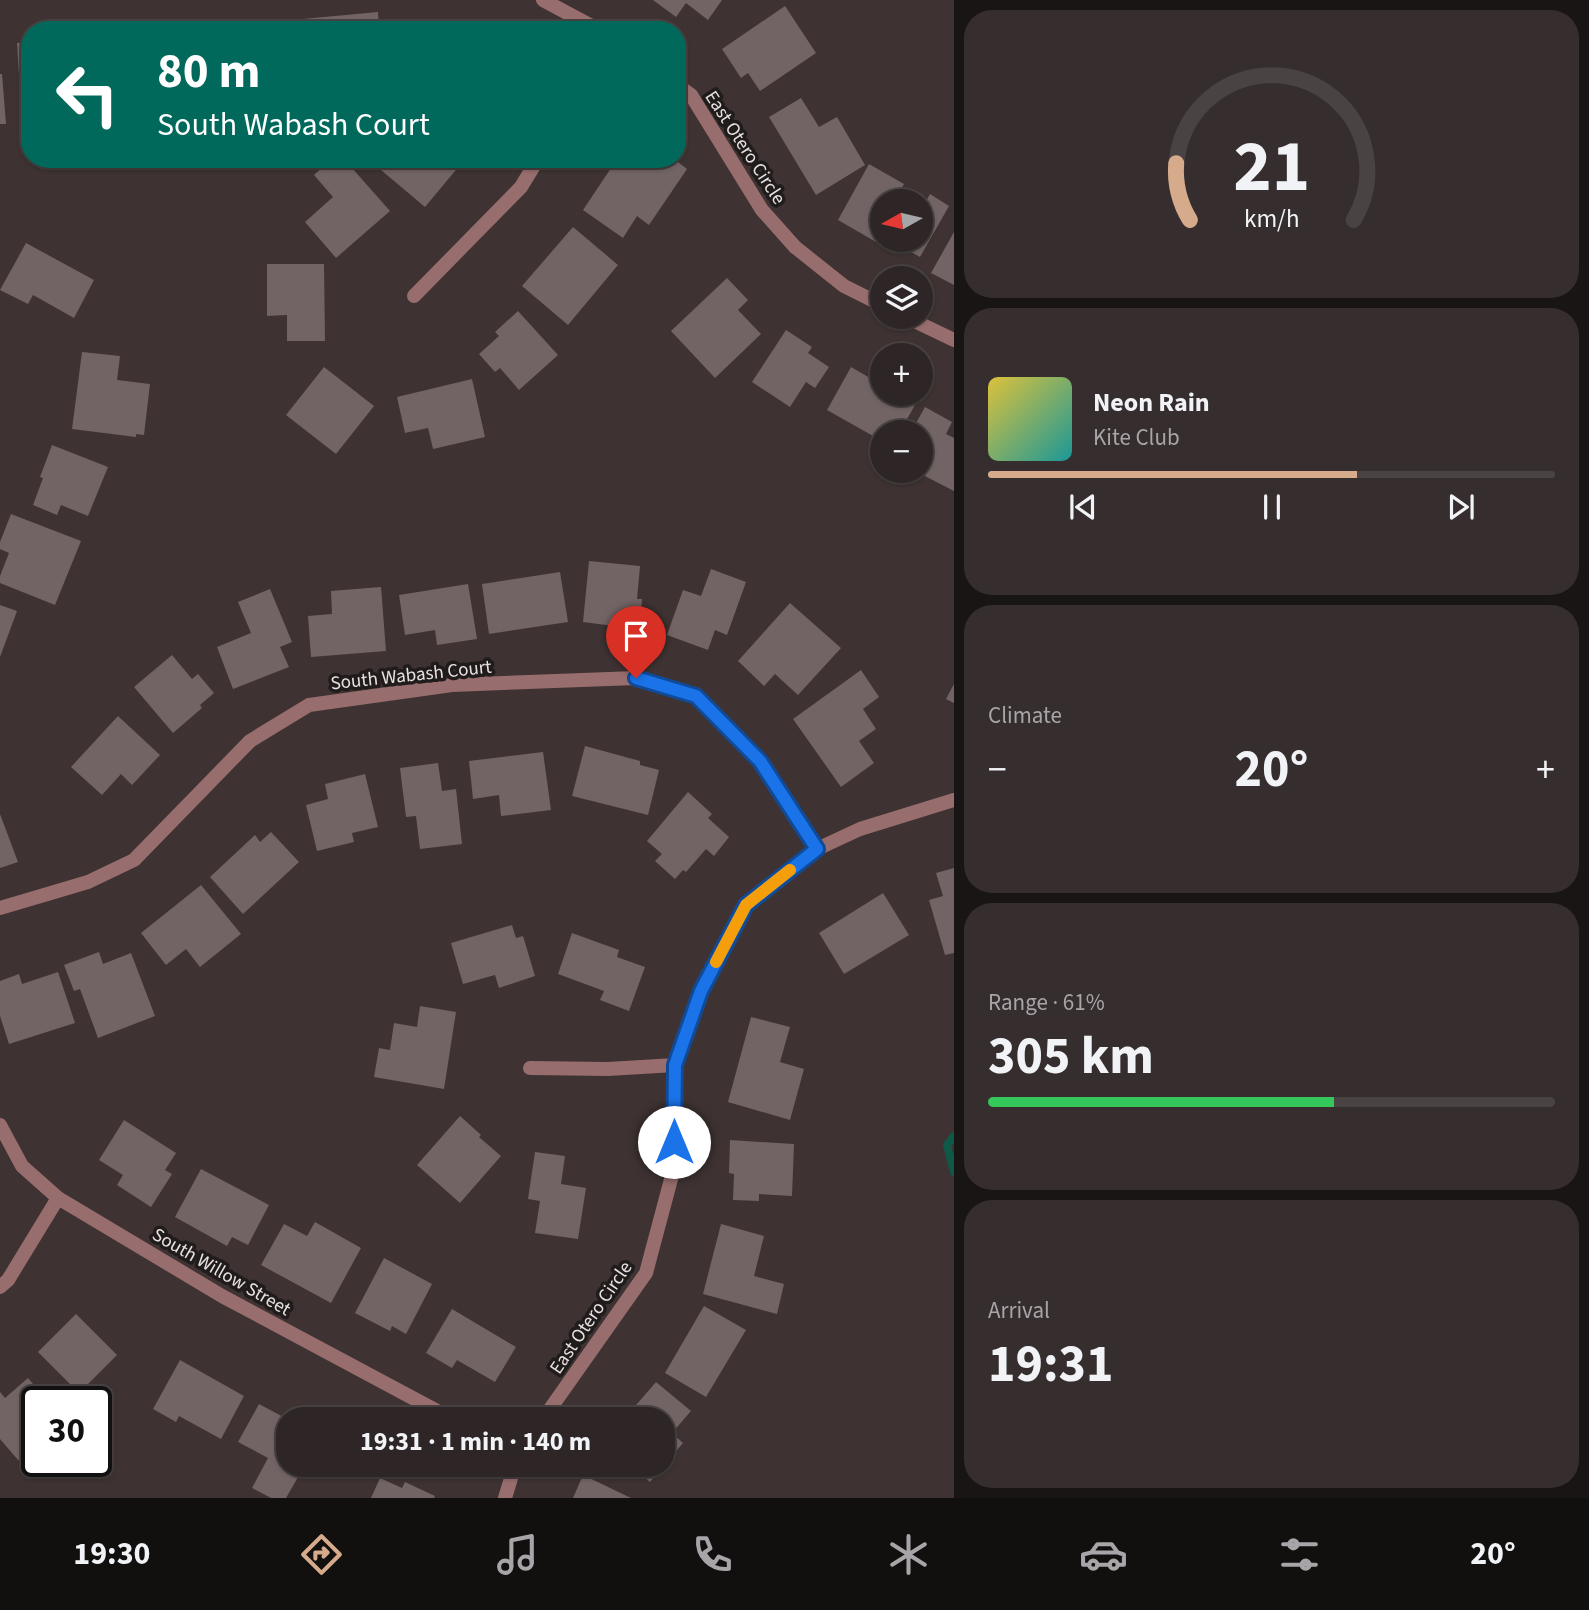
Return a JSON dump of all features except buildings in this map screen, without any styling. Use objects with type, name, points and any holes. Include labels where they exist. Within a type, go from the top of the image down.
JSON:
[{"type":"street","points":[[543,0],[582,21]]},
{"type":"street","name":"East Otero Circle","points":[[686,91],[691,95],[762,210],[795,247],[844,286],[870,299]]},
{"type":"street","points":[[414,296],[521,187],[533,168]]},
{"type":"street","points":[[931,329],[954,340]]},
{"type":"street","name":"South Wabash Court","points":[[0,908],[88,882],[134,860],[250,741],[309,705],[452,685],[636,678],[696,696],[760,761],[817,849]]},
{"type":"street","name":"East Otero Circle","points":[[551,1407],[646,1272],[674,1168],[675,1065],[701,991],[746,905],[817,849],[860,829],[954,800]]},
{"type":"street","points":[[530,1068],[608,1069],[675,1065]]},
{"type":"street","name":"South Willow Street","points":[[0,1125],[22,1166],[58,1198],[222,1296],[430,1407]]},
{"type":"street","points":[[0,1287],[8,1280],[58,1198]]},
{"type":"street","points":[[505,1498],[511,1477]]},
{"type":"waterway","points":[[954,1136],[947,1145],[954,1172]]},
{"type":"slow traffic","points":[[716,962],[746,905],[790,870]]},
{"type":"route","points":[[636,678],[696,696],[760,761],[817,849],[746,905],[701,991],[675,1065],[674,1142]]}]
